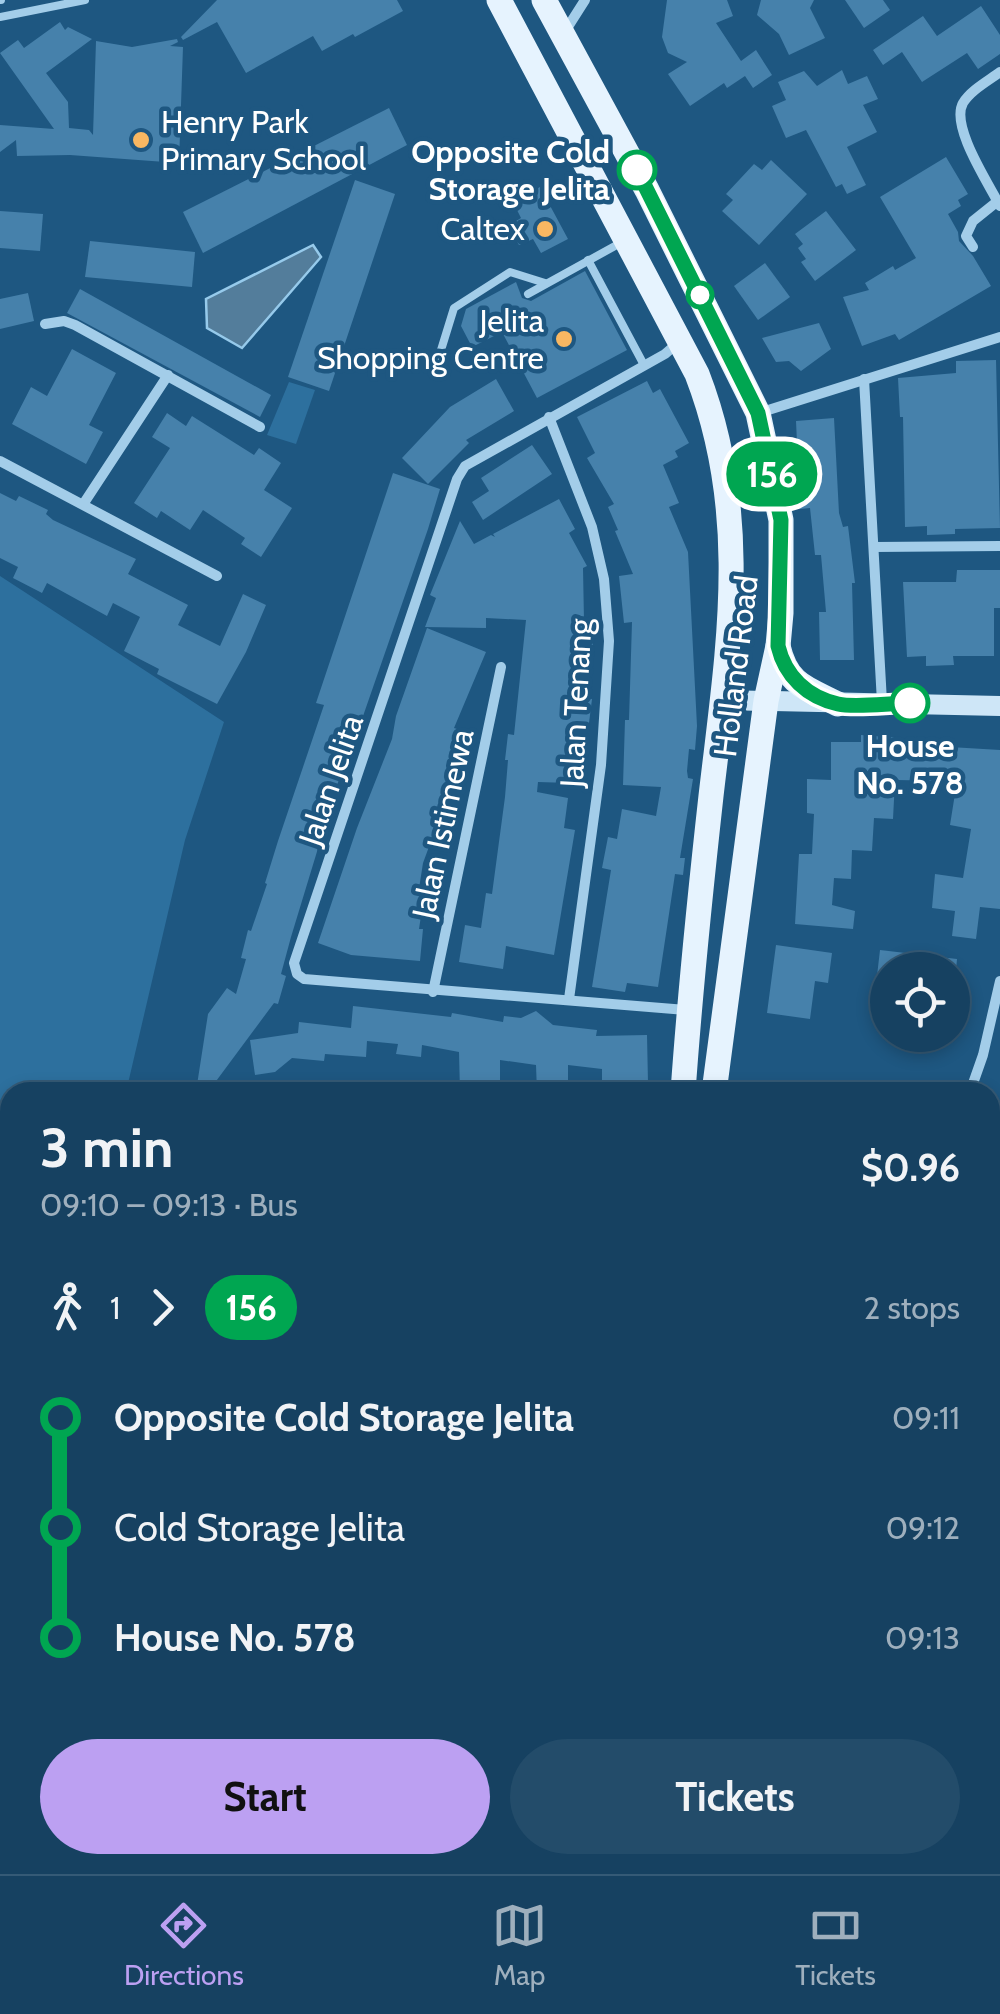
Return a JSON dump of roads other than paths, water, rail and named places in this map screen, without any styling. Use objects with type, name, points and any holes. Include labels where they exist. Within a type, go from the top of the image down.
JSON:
[{"type":"main road","name":"Holland Road","points":[[499,0],[680,341],[712,411],[725,464],[732,522],[730,602],[683,1082]]},
{"type":"main road","name":"Holland Road","points":[[544,1],[626,150],[758,413],[781,520],[778,646],[766,701],[715,1082]]},
{"type":"main road","points":[[680,341],[690,314],[685,266]]},
{"type":"main road","points":[[778,646],[782,664],[798,684],[838,704]]},
{"type":"main road","points":[[723,700],[1000,706]]},
{"type":"street","points":[[562,36],[585,0]]},
{"type":"street","points":[[973,247],[966,236],[972,220],[999,204],[964,134],[959,113],[967,98],[1000,72]]},
{"type":"street","points":[[45,324],[64,321],[75,325],[260,427]]},
{"type":"street","points":[[758,413],[1000,337]]},
{"type":"street","name":"Jalan Jelita","points":[[680,341],[666,354],[465,466],[294,964],[304,980],[688,1010]]},
{"type":"street","points":[[84,503],[168,374]]},
{"type":"street","points":[[864,379],[882,702]]},
{"type":"street","name":"Jalan Tenang","points":[[549,416],[592,527],[604,579],[609,641],[600,766],[569,999]]},
{"type":"street","points":[[0,461],[217,576]]},
{"type":"street","points":[[874,548],[1000,546]]},
{"type":"street","name":"Jalan Istimewa","points":[[433,992],[501,666]]},
{"type":"street","points":[[974,1082],[1000,982]]},
{"type":"lane","points":[[0,17],[84,0]]},
{"type":"lane","points":[[528,294],[628,239]]},
{"type":"lane","points":[[588,260],[644,366]]},
{"type":"lane","points":[[438,363],[458,305],[510,272],[545,283]]},
{"type":"place","name":"Henry Park Primary School","points":[[141,140]]},
{"type":"place","name":"Opposite Cold Storage Jelita","points":[[637,170]]},
{"type":"place","name":"Caltex","points":[[545,229]]},
{"type":"place","name":"Jelita Shopping Centre","points":[[564,339]]},
{"type":"place","name":"House No. 578","points":[[910,703]]}]
